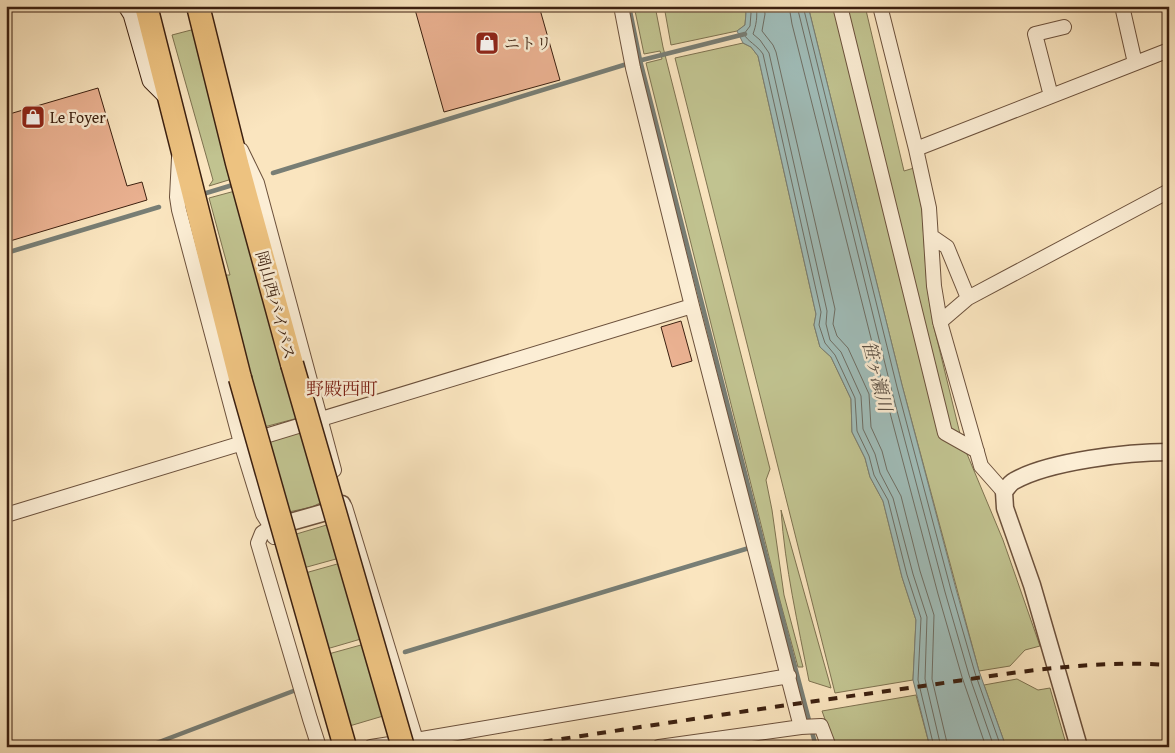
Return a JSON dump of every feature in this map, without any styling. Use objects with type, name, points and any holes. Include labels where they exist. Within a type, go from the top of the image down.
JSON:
[{"type":"highway","points":[[146,6],[240,378],[346,747]]},
{"type":"highway","name":"岡山西バイパス","points":[[198,6],[226,120],[292,364],[409,744]]},
{"type":"highway","points":[[207,6],[217,51],[218,84]]},
{"type":"main road","points":[[128,6],[133,14],[152,80],[168,95]]},
{"type":"street","points":[[621,6],[633,68],[692,306],[789,676],[808,726]]},
{"type":"street","points":[[880,6],[929,208],[934,286],[940,322],[981,466],[1004,492],[1005,508],[1032,586],[1079,747]]},
{"type":"street","points":[[1122,6],[1135,63]]},
{"type":"street","points":[[842,9],[945,433],[977,451]]},
{"type":"street","points":[[1051,96],[1036,34],[1064,27]]},
{"type":"street","points":[[916,149],[1169,50]]},
{"type":"street","points":[[226,120],[257,183],[409,744]]},
{"type":"street","points":[[180,140],[177,186],[179,210],[241,443],[263,514],[271,527],[322,704]]},
{"type":"street","points":[[940,322],[968,298],[1169,191]]},
{"type":"street","points":[[931,236],[947,247],[968,298]]},
{"type":"street","points":[[6,515],[692,306]]},
{"type":"street","points":[[1004,492],[1012,482],[1051,467],[1120,455],[1169,452]]},
{"type":"street","points":[[320,747],[258,543],[262,533],[271,527],[326,512],[344,502]]},
{"type":"street","points":[[371,747],[409,744],[789,676]]},
{"type":"street","points":[[659,747],[808,726],[821,726],[829,747]]},
{"type":"green space","points":[[634,6],[655,6],[663,47],[770,469],[766,480],[784,595],[803,667],[798,667],[779,597],[646,63],[662,59],[660,51],[644,54]]},
{"type":"green space","points":[[664,6],[744,6],[746,13],[745,25],[737,31],[671,45]]},
{"type":"green space","points":[[808,6],[865,6],[904,171],[914,168],[922,210],[927,286],[933,323],[962,442],[1003,540],[1040,646],[1025,650],[1010,666],[979,671],[902,385]]},
{"type":"green space","points":[[195,29],[232,179],[209,186],[213,180],[172,35]]},
{"type":"green space","points":[[743,43],[751,47],[758,56],[816,314],[814,325],[820,347],[831,357],[851,399],[852,432],[865,458],[870,477],[883,501],[902,577],[916,620],[913,680],[835,693],[675,58]]},
{"type":"green space","points":[[235,191],[298,418],[264,427],[246,362],[226,275],[230,275],[209,198]]},
{"type":"green space","points":[[314,427],[324,501],[312,507],[284,513],[253,444]]},
{"type":"green space","points":[[781,510],[831,688],[809,681],[789,575]]},
{"type":"green space","points":[[343,515],[378,631],[400,711],[336,730],[315,658],[379,640],[378,634],[313,653],[291,577],[355,559],[354,554],[290,572],[282,546],[293,535],[330,524]]},
{"type":"green space","points":[[1017,679],[1038,690],[1050,688],[1067,747],[1006,747],[984,685]]},
{"type":"green space","points":[[916,695],[930,747],[835,747],[822,711]]},
{"type":"water","name":"笹ヶ瀬川","points":[[744,6],[808,6],[902,385],[956,589],[979,671],[1006,747],[930,747],[913,680],[916,620],[902,577],[883,501],[870,477],[865,458],[852,432],[851,399],[831,357],[820,347],[814,325],[816,314],[758,56],[751,47],[743,43],[737,31],[745,25],[746,13]]},
{"type":"building","name":"ニトリ","points":[[414,6],[539,6],[560,80],[444,112]]},
{"type":"building","points":[[98,88],[127,186],[142,182],[147,200],[10,241],[6,230],[6,115]]},
{"type":"building","points":[[681,321],[692,361],[672,367],[661,327]]},
{"type":"waterway","points":[[629,6],[640,60],[816,747]]},
{"type":"waterway","points":[[638,61],[745,34]]},
{"type":"waterway","points":[[273,173],[627,64]]},
{"type":"waterway","points":[[203,194],[236,184]]},
{"type":"waterway","points":[[6,253],[159,207]]},
{"type":"waterway","points":[[405,652],[749,548]]},
{"type":"waterway","points":[[146,747],[296,690]]},
{"type":"railway","points":[[508,747],[1006,674],[1104,664],[1169,665]]},
{"type":"place","name":"ニトリ","points":[[487,43]]},
{"type":"place","name":"Le Foyer","points":[[33,117]]},
{"type":"district","name":"野殿西町","points":[[342,389]]}]
